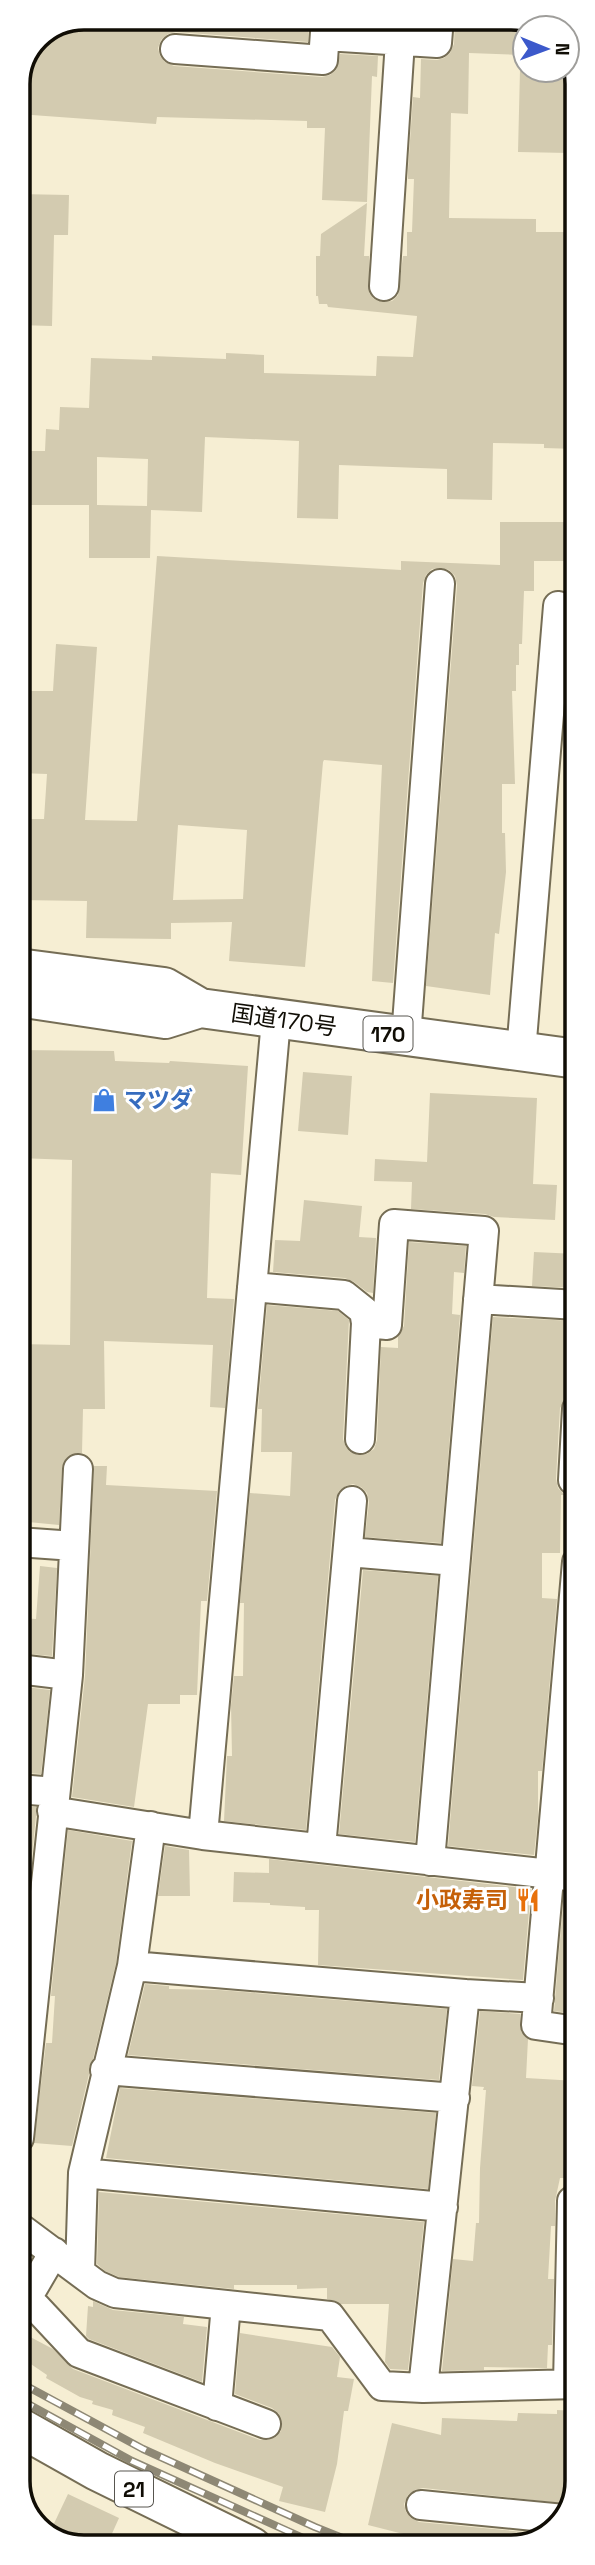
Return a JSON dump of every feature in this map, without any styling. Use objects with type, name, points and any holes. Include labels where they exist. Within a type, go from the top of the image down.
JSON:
[{"type":"main road","name":"国道170号","points":[[30,970],[164,987],[183,1014]]},
{"type":"main road","name":"国道170号","points":[[30,999],[276,1020],[565,1058]]},
{"type":"main road","name":"170","points":[[30,1018],[183,1014]]},
{"type":"main road","name":"21","points":[[30,2440],[228,2535]]},
{"type":"street","points":[[175,49],[323,60],[326,30]]},
{"type":"street","points":[[342,30],[400,41],[437,43],[438,30]]},
{"type":"street","points":[[384,286],[400,41]]},
{"type":"street","points":[[406,1037],[440,584]]},
{"type":"street","points":[[521,1052],[558,606]]},
{"type":"street","points":[[203,1835],[276,1020]]},
{"type":"street","points":[[366,1323],[387,1325],[394,1224],[484,1231],[430,1861]]},
{"type":"street","points":[[252,1287],[344,1295],[364,1311],[366,1323],[360,1440]]},
{"type":"street","points":[[478,1298],[565,1304]]},
{"type":"street","points":[[30,2032],[68,1675],[79,1469]]},
{"type":"street","points":[[321,1848],[352,1501]]},
{"type":"street","points":[[30,1543],[74,1546]]},
{"type":"street","points":[[348,1552],[456,1561]]},
{"type":"street","points":[[30,1670],[68,1675]]},
{"type":"street","points":[[30,1794],[151,1826],[203,1835],[564,1876]]},
{"type":"street","points":[[80,2271],[83,2173],[105,2070],[132,1966],[151,1826]]},
{"type":"street","points":[[565,1852],[564,1876],[539,1997],[536,2025],[565,2029]]},
{"type":"street","points":[[132,1966],[465,1994],[539,1997]]},
{"type":"street","points":[[423,2388],[465,1994]]},
{"type":"street","points":[[105,2070],[455,2098]]},
{"type":"street","points":[[83,2173],[443,2207]]},
{"type":"street","points":[[30,2235],[97,2285],[115,2293],[330,2316],[382,2386],[423,2388],[565,2384]]},
{"type":"street","points":[[30,2286],[54,2252]]},
{"type":"street","points":[[30,2303],[79,2353],[266,2424]]},
{"type":"street","points":[[217,2406],[226,2305]]},
{"type":"street","points":[[421,2505],[551,2518]]},
{"type":"building","points":[[83,30],[308,30],[308,42],[176,32],[168,34],[161,40],[158,48],[165,62],[174,66],[322,77],[336,70],[340,54],[378,56],[377,77],[372,76],[367,202],[322,200],[325,128],[307,128],[307,121],[157,117],[156,124],[30,115],[30,83],[34,63],[45,45],[63,34]]},
{"type":"building","points":[[455,30],[511,30],[511,54],[469,53],[468,114],[451,113],[449,218],[536,219],[536,232],[565,232],[565,449],[544,448],[544,444],[493,443],[492,500],[447,499],[447,469],[339,465],[338,519],[297,518],[299,441],[205,437],[202,512],[151,510],[150,558],[89,558],[89,505],[30,505],[30,451],[45,451],[46,429],[59,430],[60,407],[89,408],[91,358],[152,360],[152,356],[226,359],[226,353],[264,355],[264,373],[376,376],[377,356],[413,357],[417,316],[319,304],[316,296],[316,256],[320,256],[321,234],[367,203],[364,256],[369,256],[369,293],[382,302],[392,301],[398,295],[403,256],[407,256],[407,232],[412,232],[414,179],[408,179],[408,170],[413,97],[420,98],[421,59],[444,58],[454,44]],"holes":[[[97,457],[148,459],[147,506],[97,505]]]},
{"type":"building","points":[[520,84],[565,84],[565,153],[518,152]]},
{"type":"building","points":[[30,194],[69,195],[68,235],[54,235],[52,326],[30,325]]},
{"type":"building","points":[[500,522],[565,522],[565,561],[534,561],[534,591],[524,591],[522,644],[519,644],[519,665],[516,665],[516,691],[512,691],[515,784],[502,784],[502,833],[505,833],[506,872],[499,934],[495,933],[490,995],[426,986],[457,585],[455,576],[442,568],[432,569],[423,583],[393,983],[372,981],[382,765],[323,762],[305,967],[229,961],[232,922],[171,923],[171,939],[86,938],[87,901],[30,900],[30,819],[44,819],[47,774],[30,773],[30,691],[53,691],[56,644],[97,647],[85,820],[137,821],[157,556],[401,570],[401,561],[500,565]],"holes":[[[178,825],[247,830],[243,899],[173,900]]]},
{"type":"building","points":[[30,1050],[114,1051],[115,1061],[248,1066],[241,1175],[211,1173],[207,1298],[234,1299],[225,1408],[210,1407],[213,1345],[104,1341],[105,1409],[83,1409],[82,1453],[70,1455],[62,1468],[59,1525],[30,1522],[30,1344],[70,1345],[72,1160],[30,1158]]},
{"type":"building","points":[[303,1072],[352,1076],[348,1135],[298,1131]]},
{"type":"building","points":[[430,1093],[537,1098],[533,1184],[557,1185],[555,1220],[411,1209],[412,1182],[374,1181],[375,1159],[427,1162]]},
{"type":"building","points":[[304,1200],[362,1206],[359,1237],[376,1238],[373,1293],[345,1278],[273,1272],[275,1240],[300,1241]]},
{"type":"building","points":[[409,1242],[466,1246],[464,1273],[454,1272],[452,1314],[460,1315],[441,1543],[365,1537],[369,1502],[367,1493],[353,1484],[339,1491],[335,1500],[306,1830],[224,1821],[227,1756],[232,1756],[231,1705],[234,1676],[243,1676],[244,1603],[240,1603],[250,1493],[290,1496],[292,1452],[261,1452],[262,1409],[258,1409],[267,1305],[338,1311],[349,1320],[343,1439],[350,1452],[367,1454],[374,1449],[377,1440],[381,1347],[398,1348],[398,1336],[404,1326]]},
{"type":"building","points":[[534,1252],[565,1253],[565,1287],[532,1286]]},
{"type":"building","points":[[493,1317],[565,1321],[565,1400],[560,1408],[556,1479],[558,1488],[565,1495],[561,1495],[560,1553],[542,1553],[542,1598],[557,1599],[542,1771],[538,1771],[538,1817],[534,1855],[448,1846]]},
{"type":"building","points":[[94,1466],[107,1466],[106,1485],[217,1491],[207,1601],[201,1601],[197,1695],[180,1695],[180,1704],[148,1704],[134,1807],[72,1797],[85,1676]]},
{"type":"building","points":[[40,1566],[57,1568],[52,1656],[30,1654],[30,1619],[36,1619]]},
{"type":"building","points":[[363,1570],[438,1576],[415,1842],[339,1834]]},
{"type":"building","points":[[30,1688],[50,1690],[41,1774],[30,1773]]},
{"type":"building","points":[[30,1807],[36,1807],[30,1875]]},
{"type":"building","points":[[68,1830],[132,1841],[116,1963],[72,2146],[34,2143],[46,2043],[52,2043],[55,1996],[51,1996]]},
{"type":"building","points":[[165,1846],[189,1850],[190,1896],[158,1896]]},
{"type":"building","points":[[269,1859],[531,1889],[523,1980],[318,1965],[319,1910],[270,1903],[233,1902],[234,1872],[269,1873]]},
{"type":"building","points":[[564,1892],[565,1892],[565,2012],[554,2011]]},
{"type":"building","points":[[145,1984],[169,1986],[169,1989],[219,1990],[447,2009],[439,2080],[128,2055]]},
{"type":"building","points":[[480,2011],[520,2014],[521,2031],[528,2039],[526,2078],[565,2080],[565,2178],[560,2178],[555,2201],[555,2226],[551,2226],[548,2279],[554,2279],[552,2345],[548,2345],[547,2368],[484,2367],[484,2370],[442,2371],[453,2259],[473,2261],[476,2223],[479,2223],[486,2090],[483,2090],[484,2087],[472,2086]]},
{"type":"building","points":[[120,2088],[436,2113],[428,2189],[106,2158]]},
{"type":"building","points":[[99,2192],[424,2222],[408,2370],[390,2369],[385,2362],[389,2304],[341,2304],[327,2299],[327,2288],[234,2285],[234,2289],[119,2277],[105,2271],[97,2264]]},
{"type":"building","points":[[93,2301],[113,2310],[184,2317],[183,2324],[207,2327],[202,2382],[89,2339],[86,2336],[88,2306],[93,2307]]},
{"type":"building","points":[[240,2333],[332,2347],[340,2357],[337,2377],[354,2379],[348,2411],[344,2411],[337,2464],[325,2512],[279,2501],[283,2487],[143,2433],[145,2427],[112,2415],[113,2410],[92,2404],[93,2401],[80,2397],[46,2378],[47,2375],[30,2363],[30,2337],[53,2349],[73,2369],[260,2440],[268,2440],[281,2431],[279,2414],[272,2408],[235,2394]]},
{"type":"building","points":[[557,2410],[565,2410],[565,2482],[560,2503],[423,2488],[408,2495],[404,2504],[411,2518],[419,2522],[528,2532],[512,2535],[407,2535],[368,2525],[392,2423],[441,2435],[442,2418],[517,2421],[518,2413],[557,2414]]},
{"type":"building","points":[[68,2494],[119,2518],[111,2535],[80,2535],[53,2525]]},
{"type":"railway","points":[[30,2388],[143,2449],[335,2535]]},
{"type":"railway","points":[[30,2405],[132,2461],[296,2535]]},
{"type":"place","name":"マツダ","points":[[104,1100]]},
{"type":"place","name":"小政寿司","points":[[528,1900]]}]
